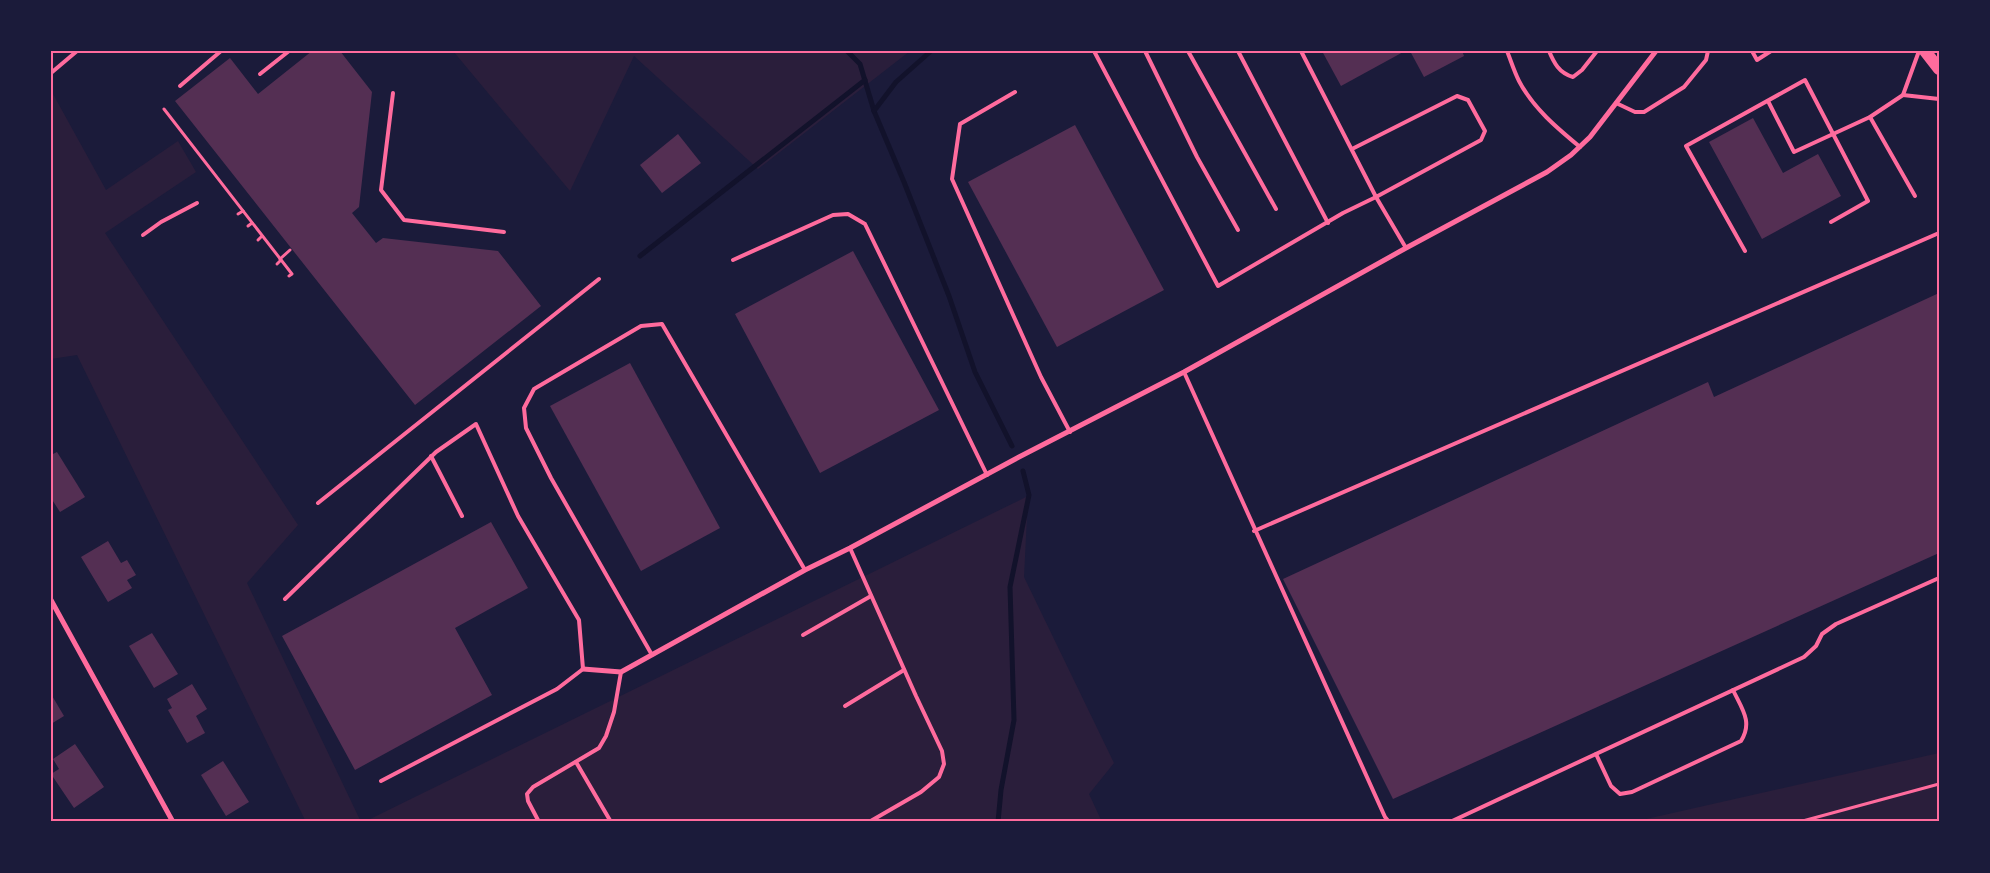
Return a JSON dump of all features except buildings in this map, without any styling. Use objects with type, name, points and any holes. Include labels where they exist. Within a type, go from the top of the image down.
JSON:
[{"type":"main road","points":[[1925,51],[1939,69]]},
{"type":"street","points":[[583,669],[621,672],[805,570],[1184,372],[1547,172],[1590,137],[1656,51]]},
{"type":"street","points":[[51,600],[173,822]]},
{"type":"lane","points":[[51,73],[77,51]]},
{"type":"lane","points":[[180,86],[221,51]]},
{"type":"lane","points":[[260,74],[289,51]]},
{"type":"lane","points":[[1094,51],[1218,286],[1343,213],[1481,140],[1486,131],[1468,100],[1457,96],[1352,149]]},
{"type":"lane","points":[[1145,51],[1197,157],[1238,230]]},
{"type":"lane","points":[[1188,51],[1276,209]]},
{"type":"lane","points":[[1238,51],[1328,223]]},
{"type":"lane","points":[[1302,51],[1376,197],[1406,248]]},
{"type":"lane","points":[[1507,51],[1519,80],[1536,106],[1580,147]]},
{"type":"lane","points":[[1549,51],[1555,66],[1566,75],[1572,77],[1582,70],[1597,51]]},
{"type":"lane","points":[[1616,104],[1634,112],[1644,112],[1684,86],[1706,60],[1708,51]]},
{"type":"lane","points":[[1752,51],[1757,60],[1771,51]]},
{"type":"lane","points":[[1768,101],[1794,152],[1870,117],[1903,95],[1920,51]]},
{"type":"lane","points":[[1745,252],[1686,146],[1805,80],[1868,201],[1831,222]]},
{"type":"lane","points":[[1015,92],[960,124],[952,179],[1042,377],[1070,432]]},
{"type":"lane","points":[[393,93],[381,190],[404,220],[504,232]]},
{"type":"lane","points":[[1903,95],[1939,99]]},
{"type":"lane","points":[[1870,117],[1915,196]]},
{"type":"lane","points":[[143,235],[161,222],[197,203]]},
{"type":"lane","points":[[733,260],[833,215],[848,214],[865,224],[987,474]]},
{"type":"lane","points":[[1254,531],[1939,233]]},
{"type":"lane","points":[[318,503],[598,279]]},
{"type":"lane","points":[[652,656],[526,428],[524,408],[534,389],[641,326],[662,324],[805,570]]},
{"type":"lane","points":[[1184,372],[1254,531],[1385,818],[1389,822]]},
{"type":"lane","points":[[285,599],[431,456],[476,424],[518,516],[579,620],[583,669],[557,690],[381,781]]},
{"type":"lane","points":[[431,456],[462,516]]},
{"type":"lane","points":[[850,548],[942,751],[944,764],[939,777],[921,792],[868,822]]},
{"type":"lane","points":[[1450,822],[1804,657],[1816,646],[1822,634],[1836,624],[1939,578]]},
{"type":"lane","points":[[803,635],[871,596]]},
{"type":"lane","points":[[845,706],[904,670]]},
{"type":"lane","points":[[539,822],[528,801],[527,794],[533,787],[599,748],[606,736],[614,712],[621,672]]},
{"type":"lane","points":[[1596,754],[1610,786],[1620,794],[1632,792],[1740,741],[1746,732],[1747,722],[1733,690]]},
{"type":"lane","points":[[576,762],[611,822]]},
{"type":"path","points":[[164,109],[292,274],[289,276]]},
{"type":"path","points":[[238,214],[243,211]]},
{"type":"path","points":[[248,226],[252,223]]},
{"type":"path","points":[[258,240],[262,236]]},
{"type":"path","points":[[277,264],[290,250]]},
{"type":"path","points":[[1799,822],[1939,784]]},
{"type":"shaded area","points":[[453,51],[910,51],[758,169],[634,56],[570,191]]},
{"type":"shaded area","points":[[53,94],[106,190],[178,141],[196,172],[105,233],[298,525],[247,583],[361,822],[306,822],[77,355],[51,359],[51,96]]},
{"type":"shaded area","points":[[1028,496],[1024,577],[1114,763],[1089,794],[1102,822],[364,822]]},
{"type":"shaded area","points":[[1939,753],[1939,822],[1633,822]]},
{"type":"waterway","points":[[847,51],[860,64],[874,111],[949,296],[975,372],[1012,446]]},
{"type":"waterway","points":[[874,111],[896,82],[931,51]]},
{"type":"waterway","points":[[640,256],[865,80]]},
{"type":"waterway","points":[[998,822],[1001,790],[1014,720],[1010,587],[1029,495],[1023,471]]}]
